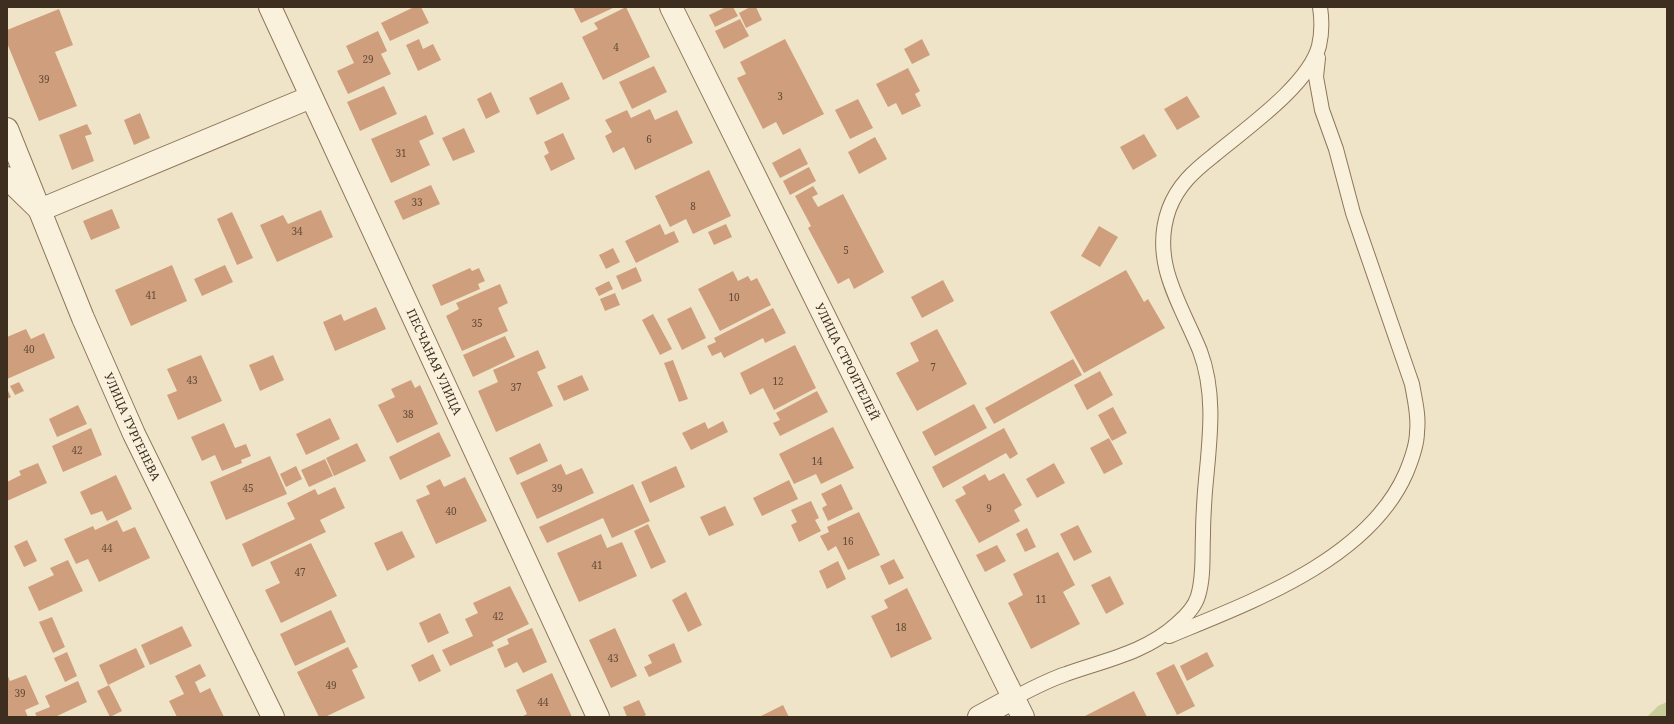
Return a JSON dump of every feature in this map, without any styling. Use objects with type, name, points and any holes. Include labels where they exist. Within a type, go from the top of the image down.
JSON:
[{"type":"street","name":"ПЕСЧАНАЯ УЛИЦА","points":[[270,7],[598,717]]},
{"type":"street","name":"УЛИЦА СТРОИТЕЛЕЙ","points":[[671,7],[1018,707]]},
{"type":"street","points":[[7,178],[40,210],[311,97]]},
{"type":"street","name":"УЛИЦА ТУРГЕНЕВА","points":[[7,129],[83,318],[134,434],[273,717]]},
{"type":"street","points":[[979,717],[1018,707]]},
{"type":"lane","points":[[1018,707],[1044,683],[1066,674],[1125,656],[1284,586],[1337,552],[1366,530],[1386,507],[1401,484],[1412,460],[1418,434],[1418,413],[1412,384],[1353,213],[1336,149],[1322,110],[1316,77],[1322,23],[1320,7]]},
{"type":"lane","points":[[1150,644],[1171,630],[1187,615],[1198,597],[1202,565],[1204,500],[1211,408],[1208,381],[1200,352],[1174,294],[1164,264],[1164,239],[1168,212],[1176,193],[1190,175],[1282,98],[1307,71],[1319,48]]},
{"type":"green space","points":[[1667,702],[1667,717],[1647,717],[1658,706]]},
{"type":"building","points":[[414,7],[421,7],[429,23],[390,41],[381,23]]},
{"type":"building","points":[[573,7],[615,7],[581,23]]},
{"type":"building","points":[[626,7],[650,57],[603,80],[582,37],[598,29],[594,23]]},
{"type":"building","points":[[726,7],[733,7],[738,16],[715,27],[709,15]]},
{"type":"building","points":[[750,7],[756,7],[762,20],[746,28],[739,13]]},
{"type":"building","points":[[59,9],[73,45],[55,52],[77,106],[39,121],[7,43],[7,30]]},
{"type":"building","points":[[740,19],[749,36],[724,49],[715,31]]},
{"type":"building","points":[[378,31],[387,51],[381,54],[391,74],[348,94],[337,71],[354,63],[346,46]]},
{"type":"building","points":[[419,39],[423,49],[433,44],[441,60],[418,71],[406,45]]},
{"type":"building","points":[[785,39],[824,114],[783,135],[776,122],[763,129],[737,78],[746,74],[740,62]]},
{"type":"building","points":[[922,39],[930,55],[912,64],[904,49]]},
{"type":"building","points":[[654,66],[667,92],[632,109],[619,82]]},
{"type":"building","points":[[908,68],[920,91],[915,94],[921,106],[902,115],[896,103],[888,107],[876,84]]},
{"type":"building","points":[[562,82],[570,99],[537,115],[529,98]]},
{"type":"building","points":[[384,86],[397,114],[360,131],[347,102]]},
{"type":"building","points":[[491,92],[500,112],[486,119],[477,99]]},
{"type":"building","points":[[1187,96],[1200,117],[1177,130],[1164,109]]},
{"type":"building","points":[[858,99],[873,128],[850,139],[835,110]]},
{"type":"building","points":[[650,109],[655,120],[677,110],[693,143],[635,170],[624,147],[613,153],[605,136],[612,132],[605,120],[627,110],[631,118]]},
{"type":"building","points":[[140,113],[150,138],[134,145],[124,120]]},
{"type":"building","points":[[426,115],[434,134],[419,141],[430,165],[391,183],[371,139]]},
{"type":"building","points":[[87,124],[92,134],[85,136],[94,161],[72,170],[59,135]]},
{"type":"building","points":[[464,128],[475,152],[453,161],[442,138]]},
{"type":"building","points":[[563,133],[575,159],[551,171],[544,156],[549,153],[544,142]]},
{"type":"building","points":[[1144,134],[1157,156],[1133,170],[1120,147]]},
{"type":"building","points":[[875,137],[887,159],[859,174],[848,152]]},
{"type":"building","points":[[800,148],[808,164],[780,178],[772,163]]},
{"type":"building","points":[[809,167],[816,181],[790,195],[783,181]]},
{"type":"building","points":[[709,170],[731,216],[693,234],[686,219],[670,227],[655,196]]},
{"type":"building","points":[[431,185],[440,204],[403,220],[394,201]]},
{"type":"building","points":[[813,186],[818,194],[812,197],[818,207],[843,194],[884,272],[854,289],[849,278],[838,284],[808,228],[811,226],[795,196]]},
{"type":"building","points":[[112,209],[120,228],[91,240],[83,221]]},
{"type":"building","points":[[321,210],[333,237],[277,262],[260,225],[283,215],[288,224]]},
{"type":"building","points":[[232,212],[253,258],[237,265],[217,219]]},
{"type":"building","points":[[660,224],[665,235],[674,231],[679,242],[636,263],[625,241]]},
{"type":"building","points":[[726,224],[732,237],[714,245],[708,232]]},
{"type":"building","points":[[1099,226],[1118,237],[1100,267],[1081,256]]},
{"type":"building","points":[[613,248],[620,262],[606,269],[599,255]]},
{"type":"building","points":[[172,265],[187,301],[131,326],[115,290]]},
{"type":"building","points":[[225,265],[233,282],[202,296],[194,279]]},
{"type":"building","points":[[636,267],[642,281],[622,290],[616,276]]},
{"type":"building","points":[[470,268],[472,271],[479,268],[485,281],[478,284],[480,289],[441,306],[432,285]]},
{"type":"building","points":[[1126,270],[1144,302],[1148,299],[1165,328],[1084,373],[1050,312]]},
{"type":"building","points":[[733,271],[738,281],[748,276],[751,281],[757,278],[771,305],[720,331],[698,289]]},
{"type":"building","points":[[943,280],[954,301],[922,318],[911,297]]},
{"type":"building","points":[[609,281],[613,289],[599,296],[595,288]]},
{"type":"building","points":[[500,284],[508,303],[498,308],[508,331],[462,351],[446,316],[459,309],[456,303]]},
{"type":"building","points":[[615,293],[620,305],[605,311],[600,299]]},
{"type":"building","points":[[376,307],[386,329],[335,351],[323,322],[341,314],[344,321]]},
{"type":"building","points":[[691,307],[706,338],[682,350],[667,319]]},
{"type":"building","points":[[773,308],[786,333],[765,343],[763,338],[724,358],[721,352],[712,356],[707,346],[716,342],[714,338]]},
{"type":"building","points":[[653,314],[672,349],[660,355],[642,320]]},
{"type":"building","points":[[26,329],[31,339],[44,333],[55,358],[7,379],[7,337]]},
{"type":"building","points":[[937,329],[967,384],[917,411],[896,373],[919,361],[910,343]]},
{"type":"building","points":[[505,336],[515,357],[473,377],[463,355]]},
{"type":"building","points":[[795,345],[816,388],[774,410],[763,388],[750,395],[740,373]]},
{"type":"building","points":[[538,350],[546,368],[537,372],[553,406],[496,432],[478,391],[498,382],[493,370]]},
{"type":"building","points":[[201,355],[222,401],[178,420],[167,395],[177,391],[167,369]]},
{"type":"building","points":[[273,355],[284,380],[260,391],[249,365]]},
{"type":"building","points":[[1073,359],[1082,375],[994,424],[985,408]]},
{"type":"building","points":[[673,360],[688,399],[679,402],[664,363]]},
{"type":"building","points":[[1100,371],[1113,395],[1087,410],[1074,385]]},
{"type":"building","points":[[582,375],[589,390],[564,401],[557,386]]},
{"type":"building","points":[[411,380],[415,388],[420,385],[438,424],[397,443],[378,405],[395,397],[391,389]]},
{"type":"building","points":[[19,382],[24,391],[15,395],[10,386]]},
{"type":"building","points":[[7,389],[11,397],[7,399]]},
{"type":"building","points":[[817,391],[828,412],[780,436],[773,423],[780,420],[776,413]]},
{"type":"building","points":[[974,404],[987,428],[935,456],[922,432]]},
{"type":"building","points":[[78,405],[87,424],[57,437],[49,419]]},
{"type":"building","points":[[1113,407],[1127,433],[1112,441],[1098,415]]},
{"type":"building","points":[[330,418],[340,439],[306,455],[296,434]]},
{"type":"building","points":[[723,421],[728,432],[691,450],[682,433],[705,422],[708,429]]},
{"type":"building","points":[[224,423],[235,448],[246,444],[251,456],[241,460],[242,463],[222,471],[215,455],[202,461],[191,437]]},
{"type":"building","points":[[833,427],[854,468],[821,484],[816,474],[794,484],[779,454]]},
{"type":"building","points":[[91,428],[102,455],[63,472],[52,446]]},
{"type":"building","points":[[1004,428],[1018,454],[1010,459],[1006,453],[943,488],[932,467]]},
{"type":"building","points":[[439,432],[451,456],[400,480],[389,457]]},
{"type":"building","points":[[1109,438],[1123,464],[1104,474],[1090,448]]},
{"type":"building","points":[[357,443],[366,461],[334,476],[326,458]]},
{"type":"building","points":[[540,443],[548,461],[517,475],[509,458]]},
{"type":"building","points":[[270,456],[287,494],[226,520],[210,482]]},
{"type":"building","points":[[325,459],[333,476],[309,487],[301,470]]},
{"type":"building","points":[[38,463],[47,483],[7,501],[7,482],[21,475],[19,471]]},
{"type":"building","points":[[1054,463],[1065,483],[1037,498],[1026,479]]},
{"type":"building","points":[[561,464],[566,475],[582,468],[594,493],[537,519],[520,483]]},
{"type":"building","points":[[296,466],[302,479],[286,487],[280,474]]},
{"type":"building","points":[[676,466],[685,487],[650,503],[641,482]]},
{"type":"building","points":[[1004,473],[1022,505],[1014,510],[1020,521],[979,543],[955,500],[966,494],[962,487],[985,474],[989,481]]},
{"type":"building","points":[[116,475],[132,509],[107,521],[102,511],[91,515],[80,492]]},
{"type":"building","points":[[465,477],[487,521],[436,544],[416,500],[430,494],[426,486],[440,479],[444,487]]},
{"type":"building","points":[[789,480],[798,499],[762,516],[753,498]]},
{"type":"building","points":[[633,484],[650,521],[612,538],[603,518],[547,543],[539,527]]},
{"type":"building","points":[[841,484],[853,509],[828,521],[822,508],[827,505],[821,494]]},
{"type":"building","points":[[335,487],[345,508],[320,520],[326,532],[252,567],[242,544],[295,519],[287,503],[315,489],[318,495]]},
{"type":"building","points":[[811,501],[819,518],[815,520],[821,531],[799,542],[791,525],[797,522],[791,510]]},
{"type":"building","points":[[725,506],[734,525],[709,536],[700,517]]},
{"type":"building","points":[[859,512],[880,555],[848,570],[836,546],[828,551],[820,536],[829,532],[827,527]]},
{"type":"building","points":[[117,520],[123,532],[135,527],[150,558],[99,582],[88,559],[76,564],[64,539],[93,526],[95,530]]},
{"type":"building","points":[[648,524],[666,562],[651,569],[634,531]]},
{"type":"building","points":[[1078,525],[1092,552],[1074,561],[1060,534]]},
{"type":"building","points":[[1027,528],[1036,547],[1025,552],[1016,534]]},
{"type":"building","points":[[402,531],[415,557],[387,571],[374,543]]},
{"type":"building","points":[[601,534],[607,548],[622,542],[637,576],[579,602],[557,553]]},
{"type":"building","points":[[27,540],[37,561],[24,567],[14,546]]},
{"type":"building","points":[[311,543],[337,596],[281,623],[265,590],[280,583],[270,562]]},
{"type":"building","points":[[997,545],[1006,561],[985,572],[976,555]]},
{"type":"building","points":[[1058,552],[1075,585],[1063,592],[1080,624],[1031,649],[1008,603],[1023,595],[1013,574]]},
{"type":"building","points":[[894,559],[904,578],[889,585],[880,566]]},
{"type":"building","points":[[68,560],[83,591],[39,611],[28,587],[54,575],[50,568]]},
{"type":"building","points":[[838,561],[846,579],[827,589],[819,571]]},
{"type":"building","points":[[1110,576],[1124,604],[1106,614],[1091,585]]},
{"type":"building","points":[[510,586],[529,624],[492,642],[494,646],[450,666],[442,650],[473,636],[465,619],[478,613],[473,603]]},
{"type":"building","points":[[907,588],[932,639],[891,658],[871,616],[888,608],[884,600]]},
{"type":"building","points":[[686,592],[702,625],[688,632],[672,600]]},
{"type":"building","points":[[331,610],[346,642],[295,666],[280,634]]},
{"type":"building","points":[[440,613],[449,633],[428,643],[419,623]]},
{"type":"building","points":[[52,617],[65,647],[53,653],[39,622]]},
{"type":"building","points":[[182,626],[192,646],[150,665],[141,645]]},
{"type":"building","points":[[532,628],[547,662],[523,673],[517,662],[505,668],[497,649],[509,644],[507,639]]},
{"type":"building","points":[[615,628],[637,676],[611,688],[589,640]]},
{"type":"building","points":[[674,643],[682,662],[649,677],[644,667],[652,663],[648,655]]},
{"type":"building","points":[[348,647],[358,667],[352,670],[365,698],[325,717],[319,717],[297,672]]},
{"type":"building","points":[[136,648],[145,667],[108,685],[99,665]]},
{"type":"building","points":[[67,652],[77,676],[65,682],[54,658]]},
{"type":"building","points":[[1207,652],[1214,666],[1187,681],[1180,666]]},
{"type":"building","points":[[433,654],[441,671],[419,682],[411,665]]},
{"type":"building","points":[[200,664],[206,676],[195,682],[200,693],[210,688],[224,717],[177,717],[169,701],[184,694],[175,676]]},
{"type":"building","points":[[1174,664],[1195,706],[1177,715],[1156,673]]},
{"type":"building","points":[[552,673],[572,717],[521,717],[527,714],[516,690]]},
{"type":"building","points":[[7,674],[10,681],[26,675],[39,704],[25,710],[28,717],[7,717]]},
{"type":"building","points":[[78,681],[87,702],[55,717],[37,717],[35,713],[50,707],[45,696]]},
{"type":"building","points":[[109,685],[122,711],[110,717],[97,691]]},
{"type":"building","points":[[1134,691],[1147,717],[1083,717]]},
{"type":"building","points":[[639,700],[646,715],[642,717],[627,717],[623,707]]},
{"type":"building","points":[[783,705],[789,717],[759,717]]}]
